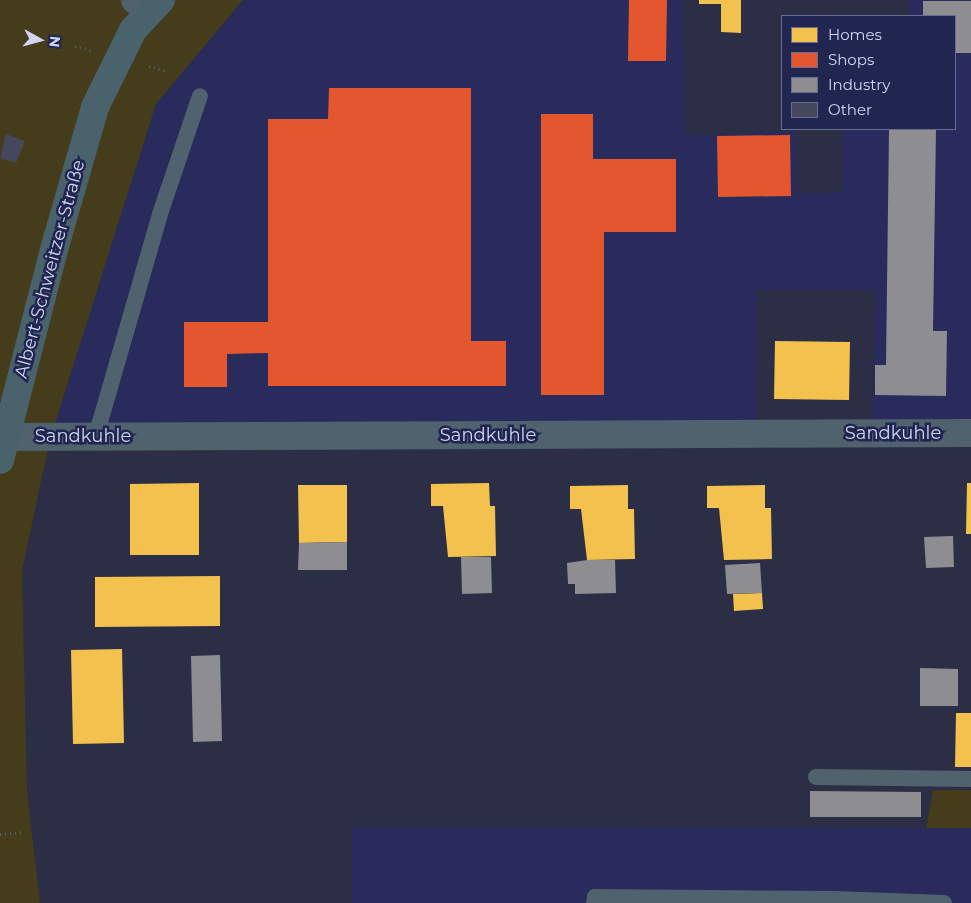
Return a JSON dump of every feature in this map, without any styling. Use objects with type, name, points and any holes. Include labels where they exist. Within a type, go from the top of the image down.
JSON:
[{"type":"main road","name":"Albert-Schweitzer-Straße","points":[[2,449],[95,108],[133,30],[148,4]]},
{"type":"street","name":"Sandkuhle","points":[[2,449],[96,436],[971,433]]},
{"type":"lane","points":[[96,436],[162,208],[200,96]]},
{"type":"lane","points":[[816,777],[971,779]]},
{"type":"lane","points":[[594,903],[595,897],[944,903]]},
{"type":"path","points":[[0,834],[23,832]]},
{"type":"shaded area","points":[[0,0],[243,0],[156,104],[52,433],[41,481],[22,571],[27,792],[40,903],[0,903]]},
{"type":"shaded area","points":[[243,0],[683,0],[686,136],[797,131],[796,193],[842,192],[843,130],[956,130],[956,15],[909,15],[909,0],[971,0],[971,426],[872,425],[876,290],[757,290],[757,426],[52,433],[156,104]]},
{"type":"shaded area","points":[[933,790],[971,790],[971,828],[926,828]]},
{"type":"shaded area","points":[[352,826],[971,828],[971,903],[352,903]]},
{"type":"building: Homes","points":[[699,0],[741,0],[741,33],[721,32],[721,4],[699,4]]},
{"type":"building: Homes","points":[[775,341],[850,342],[849,400],[774,399]]},
{"type":"building: Homes","points":[[199,483],[199,555],[130,555],[130,484]]},
{"type":"building: Homes","points":[[489,483],[490,506],[495,506],[496,556],[448,557],[443,506],[431,506],[431,484]]},
{"type":"building: Homes","points":[[967,483],[971,483],[971,534],[966,534]]},
{"type":"building: Homes","points":[[298,485],[347,485],[347,542],[299,543]]},
{"type":"building: Homes","points":[[628,485],[628,509],[634,509],[635,559],[587,560],[581,509],[570,509],[570,486]]},
{"type":"building: Homes","points":[[765,485],[765,508],[771,508],[772,559],[724,560],[719,508],[707,508],[707,486]]},
{"type":"building: Homes","points":[[220,576],[220,626],[95,627],[95,577]]},
{"type":"building: Homes","points":[[762,593],[763,609],[734,611],[733,594]]},
{"type":"building: Homes","points":[[122,649],[124,743],[73,744],[71,650]]},
{"type":"building: Homes","points":[[956,713],[971,713],[971,767],[955,767]]},
{"type":"building: Shops","points":[[629,0],[667,0],[666,61],[628,61]]},
{"type":"building: Shops","points":[[329,88],[471,88],[471,341],[506,341],[506,386],[268,386],[268,353],[227,354],[227,387],[184,387],[184,322],[268,322],[268,119],[328,119]]},
{"type":"building: Shops","points":[[541,114],[593,114],[593,159],[676,159],[676,232],[604,232],[604,395],[541,395]]},
{"type":"building: Shops","points":[[790,135],[791,196],[718,197],[717,136]]},
{"type":"building: Industry","points":[[923,1],[971,1],[971,53],[956,53],[956,15],[923,15]]},
{"type":"building: Industry","points":[[889,130],[936,130],[933,331],[947,331],[946,396],[875,395],[875,365],[886,365]]},
{"type":"building: Industry","points":[[953,536],[954,567],[926,568],[924,537]]},
{"type":"building: Industry","points":[[347,542],[347,570],[298,570],[299,543]]},
{"type":"building: Industry","points":[[461,557],[491,557],[492,593],[462,594]]},
{"type":"building: Industry","points":[[587,560],[615,560],[616,593],[575,594],[575,584],[568,584],[567,563]]},
{"type":"building: Industry","points":[[760,563],[762,593],[727,594],[725,565]]},
{"type":"building: Industry","points":[[220,655],[222,741],[193,742],[191,656]]},
{"type":"building: Industry","points":[[920,668],[958,669],[958,706],[920,706]]},
{"type":"building: Industry","points":[[810,791],[921,792],[921,817],[810,817]]},
{"type":"building: Other","points":[[6,134],[25,141],[16,163],[0,158]]}]
